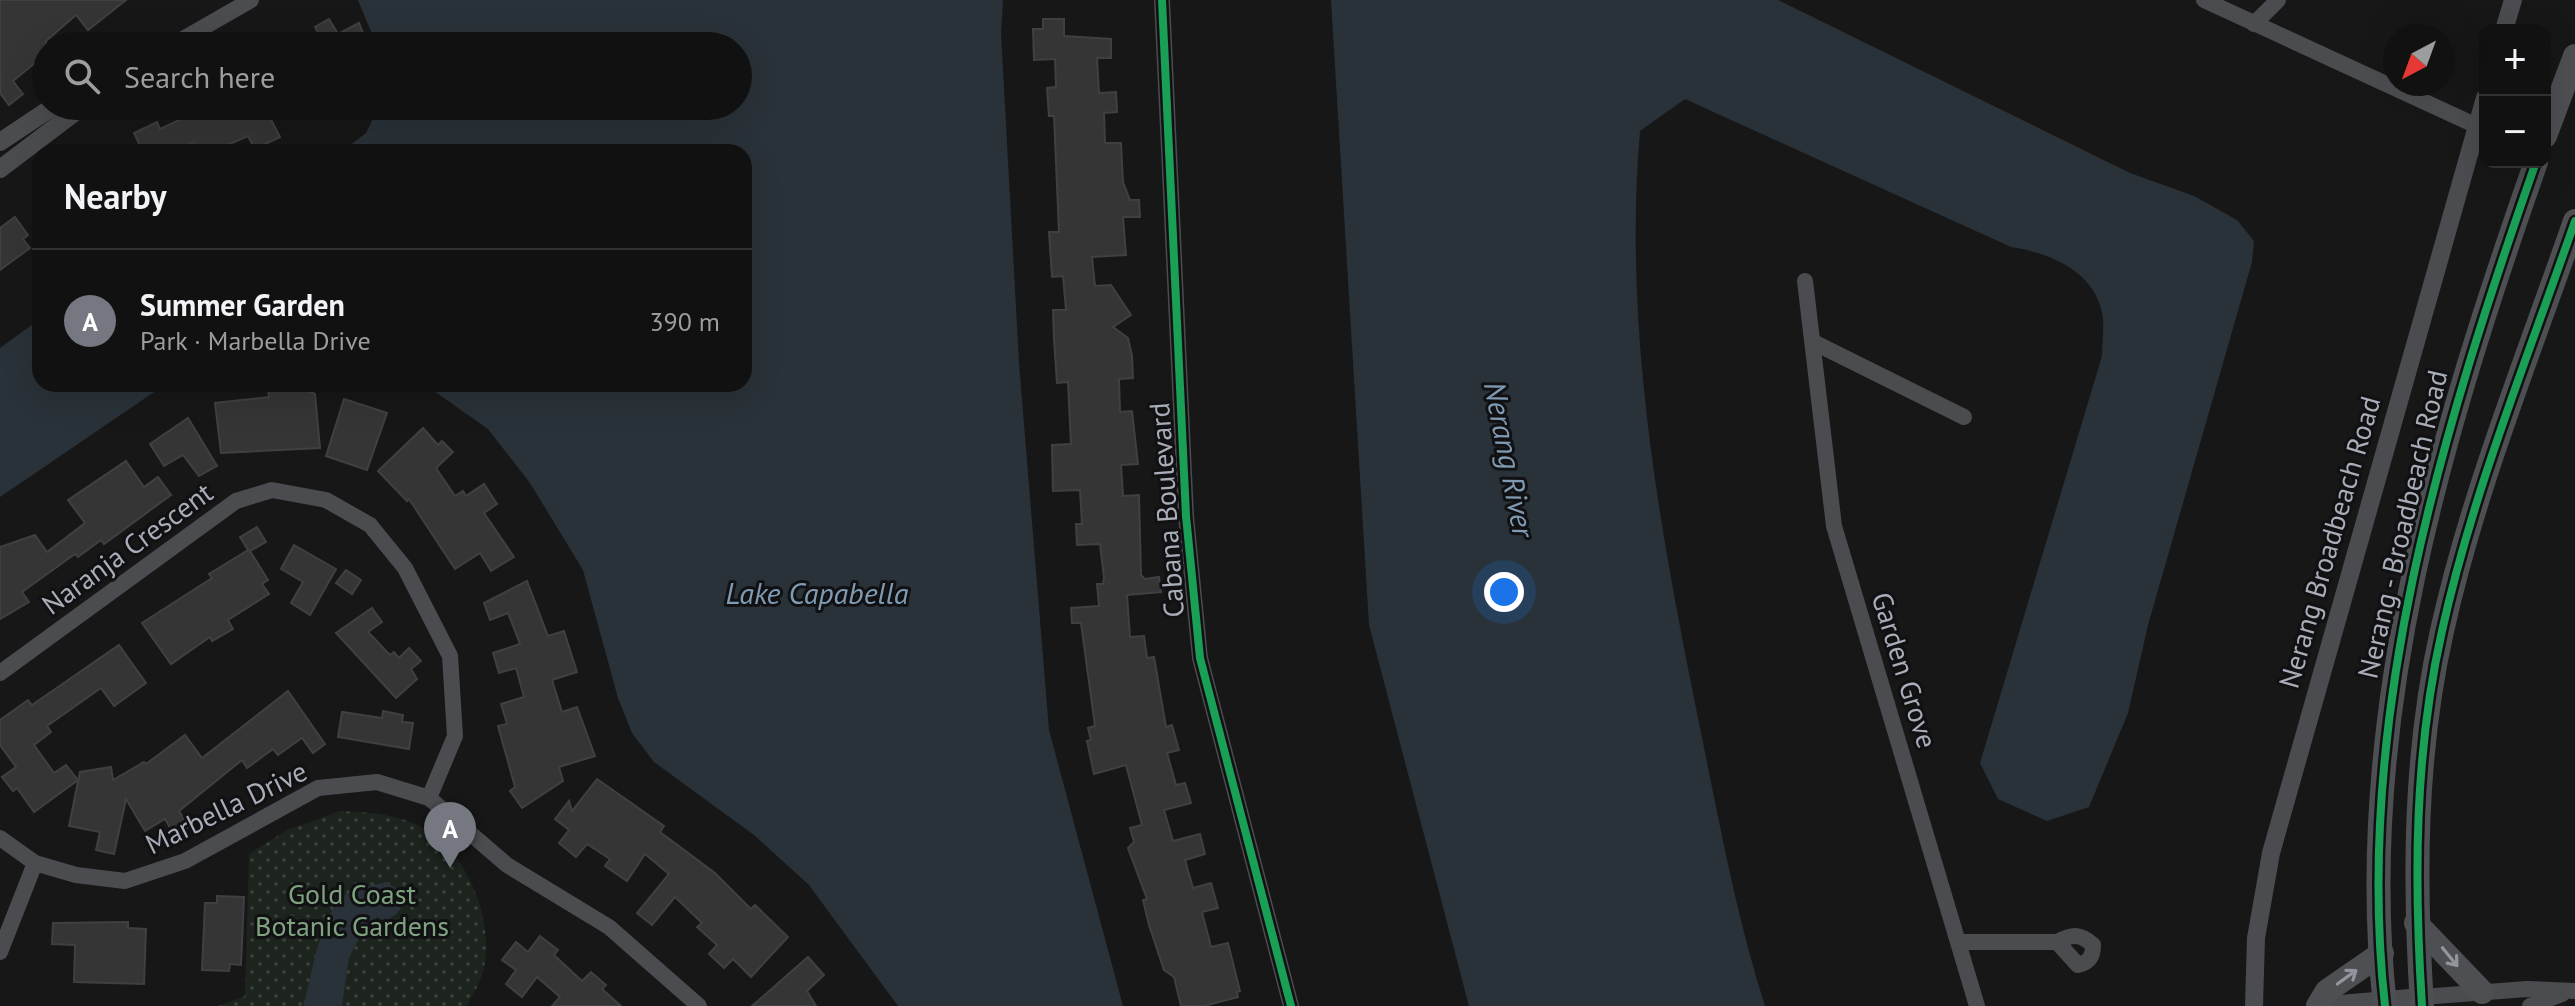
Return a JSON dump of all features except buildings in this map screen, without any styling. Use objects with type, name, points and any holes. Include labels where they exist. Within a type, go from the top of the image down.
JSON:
[{"type":"main road","points":[[2551,120],[2575,56]]},
{"type":"main road","name":"Nerang - Broadbeach Road","points":[[2385,1003],[2379,896],[2384,769],[2402,640],[2445,451],[2489,299],[2534,168]]},
{"type":"main road","points":[[2422,1002],[2416,923],[2418,805],[2431,686],[2470,522],[2575,221]]},
{"type":"main road","points":[[2416,923],[2482,992]]},
{"type":"main road","points":[[2317,1006],[2327,991],[2382,953]]},
{"type":"street","points":[[195,32],[251,0]]},
{"type":"street","name":"Cabana Boulevard","points":[[1162,0],[1186,516],[1200,658],[1291,1006]]},
{"type":"street","points":[[2204,0],[2477,126]]},
{"type":"street","points":[[2254,24],[2278,0]]},
{"type":"street","points":[[2506,24],[2513,0]]},
{"type":"street","name":"Nerang Broadbeach Road","points":[[2254,1006],[2256,938],[2271,853],[2479,119]]},
{"type":"street","points":[[0,142],[33,120]]},
{"type":"street","points":[[33,144],[65,120]]},
{"type":"street","points":[[0,169],[32,145]]},
{"type":"street","name":"Garden Grove","points":[[1805,281],[1815,343],[1834,526],[1977,1006]]},
{"type":"street","points":[[1815,343],[1964,417]]},
{"type":"street","name":"Naranja Crescent","points":[[0,673],[236,501],[272,490],[326,500],[370,525],[405,568],[450,656],[455,736],[429,798]]},
{"type":"street","name":"Marbella Drive","points":[[0,838],[35,863],[76,875],[125,881],[185,861],[318,788],[377,782],[429,798],[507,865],[609,927],[699,1006]]},
{"type":"street","points":[[0,952],[35,863]]},
{"type":"street","points":[[1959,942],[2057,942]]},
{"type":"street","points":[[2317,1006],[2422,1002],[2482,992],[2573,991]]},
{"type":"street","points":[[2530,1006],[2573,991]]},
{"type":"green space","name":"Gold Coast Botanic Gardens","points":[[340,811],[380,814],[418,825],[434,835],[462,866],[480,906],[486,948],[481,977],[467,1006],[218,1006],[245,996],[249,854],[287,830]]},
{"type":"water","name":"Lake Capabella","points":[[358,0],[1003,0],[1001,33],[1019,363],[1049,730],[1123,1006],[898,1006],[809,885],[754,835],[654,762],[632,733],[618,698],[583,570],[530,483],[488,429],[435,392],[752,392],[752,144],[352,144],[366,133],[372,120],[752,120],[752,32],[371,32]]},
{"type":"water","name":"Nerang River","points":[[1331,0],[1778,0],[2130,173],[2194,196],[2237,220],[2254,241],[2252,262],[2148,625],[2128,713],[2089,807],[2047,821],[1998,799],[1980,763],[2102,356],[2103,318],[2092,288],[2082,277],[2056,260],[2011,247],[1685,99],[1640,131],[1636,278],[1641,352],[1648,426],[1670,573],[1728,863],[1765,1006],[1469,1006],[1369,625]]},
{"type":"water","points":[[32,325],[32,392],[154,392],[0,497],[0,348]]},
{"type":"water","points":[[386,882],[404,893],[403,903],[393,916],[384,921],[377,917],[363,931],[349,957],[342,1006],[303,1006],[324,927],[339,900],[363,887]]},
{"type":"cycle path","points":[[1162,0],[1186,516],[1200,658],[1291,1006]]},
{"type":"cycle path","points":[[2385,1006],[2378,898],[2382,791],[2394,683],[2413,577],[2438,471],[2468,367],[2534,168]]},
{"type":"cycle path","points":[[2422,1006],[2418,818],[2426,724],[2442,631],[2469,527],[2502,424],[2575,221]]},
{"type":"place","name":"Summer Garden","points":[[450,868]]}]
